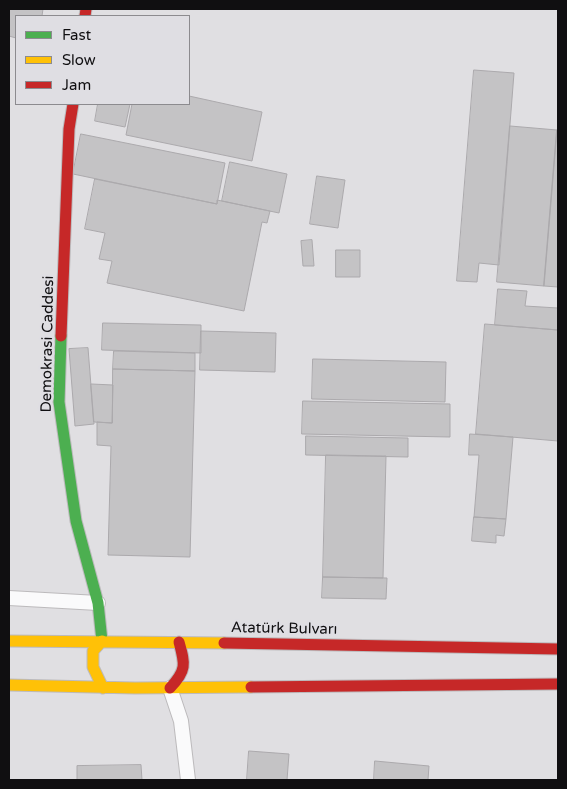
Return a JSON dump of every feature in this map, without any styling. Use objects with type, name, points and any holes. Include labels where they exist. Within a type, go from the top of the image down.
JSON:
[{"type":"main road","name":"Demokrasi Caddesi","points":[[73,105],[69,129],[64,232],[59,402],[76,521],[98,603],[102,641]]},
{"type":"main road","name":"Atatürk Bulvarı","points":[[9,641],[558,649]]},
{"type":"main road","points":[[102,641],[93,651],[93,667],[103,688]]},
{"type":"main road","points":[[170,688],[181,677],[185,666],[179,642]]},
{"type":"main road","points":[[9,685],[170,688],[558,684]]},
{"type":"street","points":[[9,598],[98,603]]},
{"type":"street","points":[[170,688],[180,721],[188,780]]},
{"type":"building","points":[[9,9],[43,9],[42,15],[15,15],[15,38],[9,36]]},
{"type":"building","points":[[474,70],[514,73],[499,265],[479,263],[477,282],[457,281]]},
{"type":"building","points":[[190,96],[262,112],[252,161],[126,135],[132,105],[190,105]]},
{"type":"building","points":[[98,105],[130,105],[125,127],[95,121]]},
{"type":"building","points":[[510,126],[557,130],[544,286],[497,282]]},
{"type":"building","points":[[558,130],[558,287],[544,286]]},
{"type":"building","points":[[81,134],[225,163],[217,204],[73,174]]},
{"type":"building","points":[[230,162],[287,174],[279,213],[222,201]]},
{"type":"building","points":[[317,176],[345,180],[338,228],[310,224]]},
{"type":"building","points":[[95,179],[217,204],[217,200],[270,211],[267,223],[262,222],[244,311],[107,283],[112,261],[99,259],[105,233],[85,229]]},
{"type":"building","points":[[312,240],[314,266],[303,266],[301,241]]},
{"type":"building","points":[[336,250],[360,250],[360,277],[336,277]]},
{"type":"building","points":[[498,289],[527,291],[525,306],[558,308],[558,330],[495,325]]},
{"type":"building","points":[[103,323],[201,325],[201,353],[102,350]]},
{"type":"building","points":[[485,324],[558,330],[558,441],[476,434]]},
{"type":"building","points":[[201,331],[276,333],[275,372],[200,370]]},
{"type":"building","points":[[88,348],[94,424],[75,426],[69,349]]},
{"type":"building","points":[[114,351],[195,353],[195,371],[113,369]]},
{"type":"building","points":[[313,359],[446,362],[445,402],[312,399]]},
{"type":"building","points":[[113,369],[195,371],[190,557],[108,555],[111,446],[97,445],[97,422],[112,423]]},
{"type":"building","points":[[91,384],[113,385],[112,423],[94,422]]},
{"type":"building","points":[[303,401],[450,404],[450,437],[302,434]]},
{"type":"building","points":[[470,434],[513,437],[506,519],[474,517],[479,455],[469,455]]},
{"type":"building","points":[[306,436],[408,438],[408,457],[306,455]]},
{"type":"building","points":[[326,455],[386,456],[383,578],[323,577]]},
{"type":"building","points":[[474,517],[506,519],[504,536],[496,535],[496,543],[472,541]]},
{"type":"building","points":[[323,577],[387,578],[386,599],[322,598]]},
{"type":"building","points":[[249,751],[289,754],[287,780],[247,780]]},
{"type":"building","points":[[375,761],[429,766],[428,780],[374,780]]},
{"type":"building","points":[[141,765],[142,780],[77,780],[77,766]]},
{"type":"traffic: fast","points":[[61,336],[59,402],[76,521],[98,603],[102,641]]},
{"type":"traffic: slow","points":[[9,641],[224,643]]},
{"type":"traffic: slow","points":[[102,641],[93,651],[93,667],[103,688]]},
{"type":"traffic: slow","points":[[9,685],[135,688],[251,687]]},
{"type":"traffic: jam","points":[[85,15],[86,9]]},
{"type":"traffic: jam","points":[[61,336],[69,129],[73,105]]},
{"type":"traffic: jam","points":[[170,688],[182,671],[183,666],[183,656],[179,642]]},
{"type":"traffic: jam","points":[[224,643],[558,649]]},
{"type":"traffic: jam","points":[[251,687],[558,684]]}]
